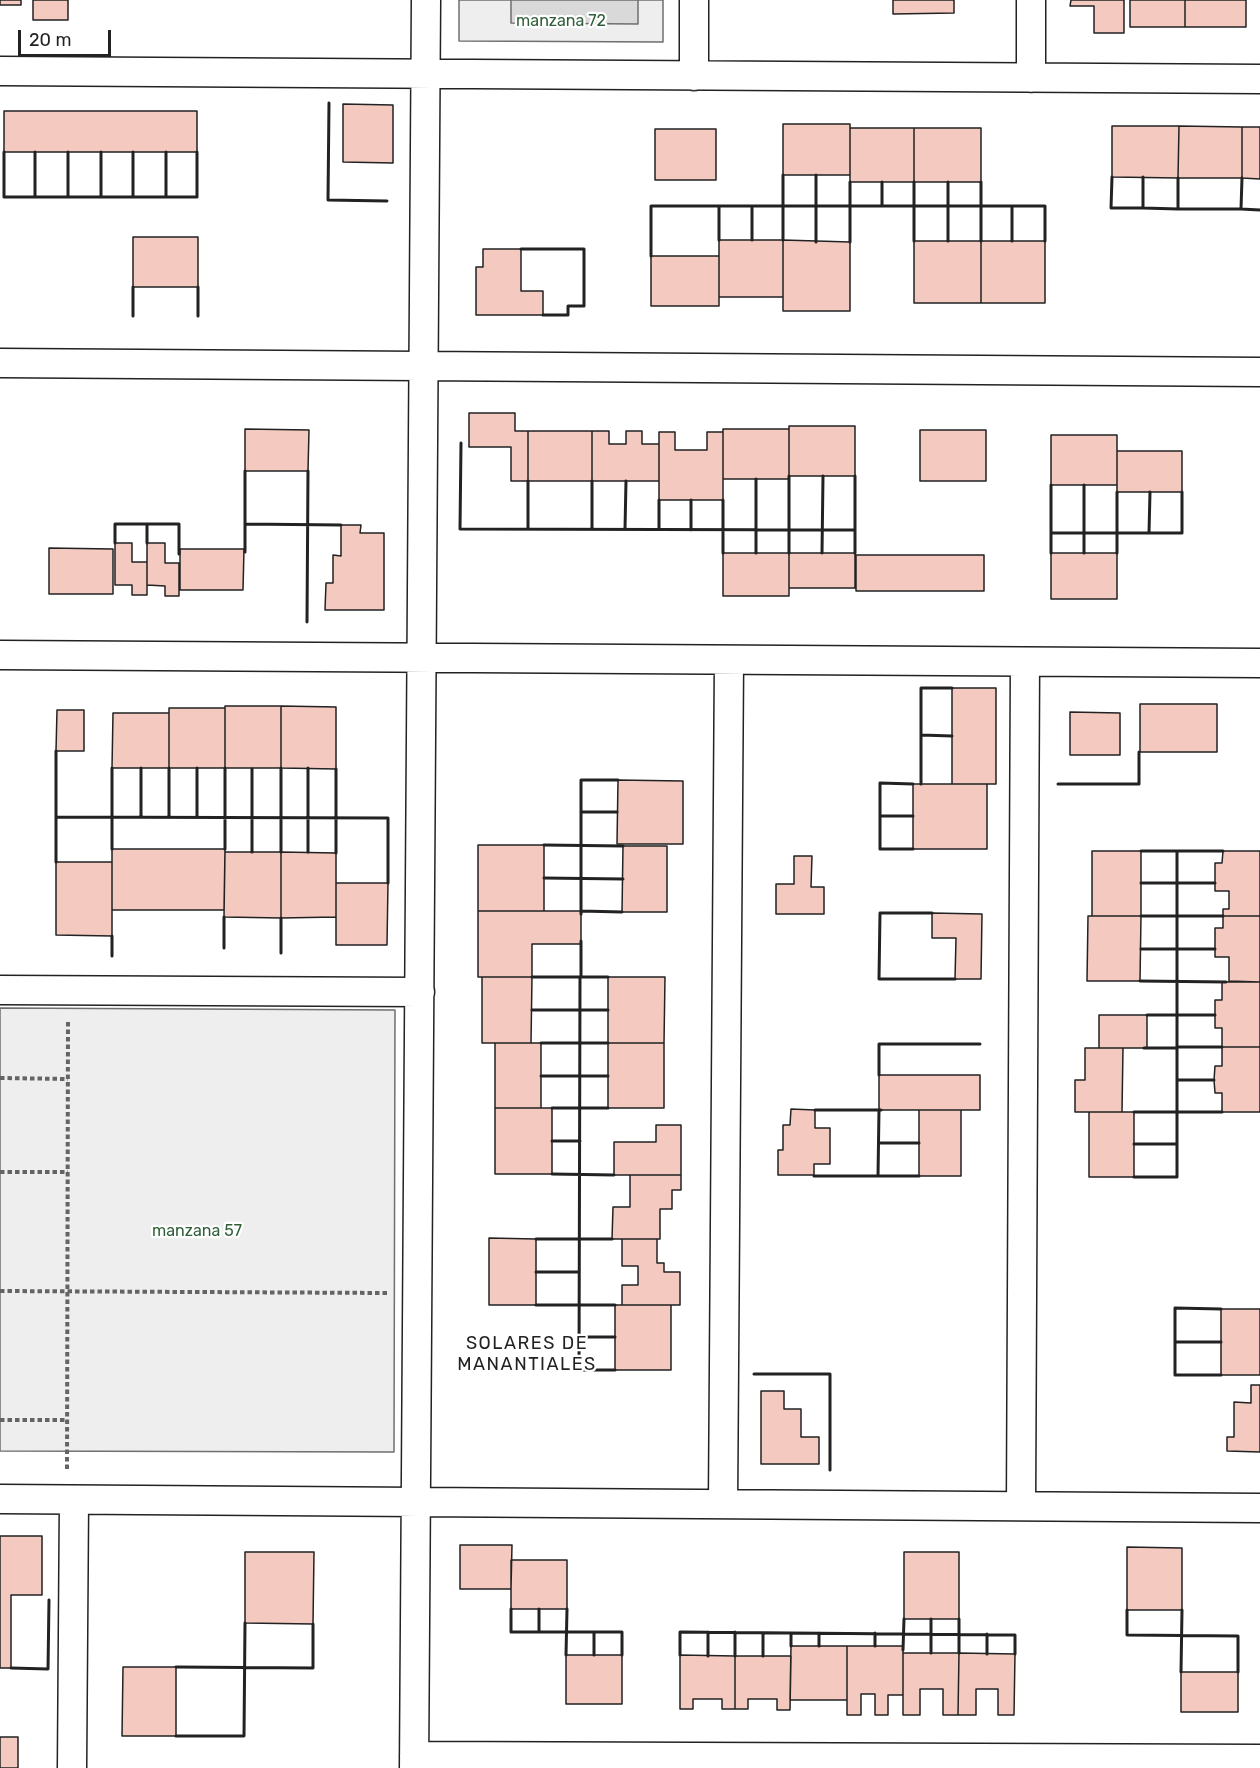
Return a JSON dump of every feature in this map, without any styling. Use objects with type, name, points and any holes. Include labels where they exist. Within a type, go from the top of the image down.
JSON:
[{"type":"street","points":[[426,0],[414,1762],[673,1763],[1260,1759]]},
{"type":"street","points":[[694,0],[694,76]]},
{"type":"street","points":[[1031,0],[1031,78]]},
{"type":"street","points":[[0,71],[1260,79]]},
{"type":"street","points":[[0,363],[1260,372]]},
{"type":"street","points":[[0,655],[1260,663]]},
{"type":"street","points":[[723,1504],[729,660]]},
{"type":"street","points":[[1021,1506],[1025,662]]},
{"type":"street","points":[[0,990],[420,992]]},
{"type":"street","points":[[0,1499],[1260,1508]]},
{"type":"street","points":[[70,1500],[72,1768]]},
{"type":"path","points":[[68,990],[67,1420],[70,1500]]},
{"type":"path","points":[[0,1078],[68,1079]]},
{"type":"path","points":[[0,1172],[68,1172]]},
{"type":"path","points":[[0,1291],[418,1293]]},
{"type":"path","points":[[0,1420],[67,1420]]},
{"type":"green space","name":"manzana 72","points":[[459,0],[663,0],[663,42],[459,41]]},
{"type":"green space","name":"manzana 57","points":[[0,1008],[395,1010],[394,1452],[0,1451]]},
{"type":"shaded area","points":[[511,0],[638,0],[638,24],[511,23]]},
{"type":"building","points":[[0,0],[21,0],[21,5],[0,5]]},
{"type":"building","points":[[33,0],[68,0],[68,20],[33,20]]},
{"type":"building","points":[[893,0],[954,0],[954,13],[893,14]]},
{"type":"building","points":[[1071,0],[1124,0],[1124,33],[1094,33],[1094,6],[1070,6]]},
{"type":"building","points":[[1130,0],[1185,0],[1185,27],[1130,27]]},
{"type":"building","points":[[1185,0],[1246,0],[1246,27],[1185,27]]},
{"type":"building","points":[[343,104],[393,105],[393,163],[343,162]]},
{"type":"building","points":[[4,111],[197,111],[197,152],[4,152]]},
{"type":"building","points":[[783,124],[850,124],[850,175],[783,175]]},
{"type":"building","points":[[1112,126],[1179,126],[1178,178],[1112,177]]},
{"type":"building","points":[[1179,126],[1242,127],[1242,178],[1178,178]]},
{"type":"building","points":[[1242,127],[1260,127],[1260,179],[1242,178]]},
{"type":"building","points":[[850,128],[914,128],[914,182],[850,182]]},
{"type":"building","points":[[914,128],[981,128],[981,182],[914,182]]},
{"type":"building","points":[[655,129],[716,129],[716,180],[655,180]]},
{"type":"building","points":[[133,237],[198,237],[198,287],[133,287]]},
{"type":"building","points":[[719,240],[783,240],[783,297],[719,297]]},
{"type":"building","points":[[783,240],[850,242],[850,311],[783,311]]},
{"type":"building","points":[[914,241],[981,241],[981,303],[914,303]]},
{"type":"building","points":[[981,241],[1045,241],[1045,303],[981,303]]},
{"type":"building","points":[[483,249],[521,249],[521,291],[543,291],[543,315],[476,315],[476,267],[483,267]]},
{"type":"building","points":[[651,256],[719,256],[719,306],[651,306]]},
{"type":"building","points":[[469,413],[515,413],[515,431],[528,431],[528,481],[511,481],[511,447],[469,447]]},
{"type":"building","points":[[789,426],[855,426],[855,476],[789,476]]},
{"type":"building","points":[[245,429],[309,430],[308,471],[245,471]]},
{"type":"building","points":[[723,429],[789,429],[789,479],[723,479]]},
{"type":"building","points":[[920,430],[986,430],[986,481],[920,481]]},
{"type":"building","points":[[528,431],[592,431],[592,481],[528,481]]},
{"type":"building","points":[[592,431],[609,431],[609,444],[626,444],[626,431],[642,431],[642,444],[659,444],[659,481],[592,481]]},
{"type":"building","points":[[659,432],[675,432],[675,450],[707,450],[707,432],[723,432],[723,500],[659,500]]},
{"type":"building","points":[[1051,435],[1117,435],[1117,485],[1051,485]]},
{"type":"building","points":[[1117,451],[1182,451],[1182,492],[1117,492]]},
{"type":"building","points":[[341,525],[361,525],[360,533],[384,533],[384,610],[325,610],[326,583],[333,583],[333,555],[341,556]]},
{"type":"building","points":[[115,543],[132,543],[132,562],[147,562],[147,595],[132,595],[132,585],[115,585]]},
{"type":"building","points":[[147,543],[165,543],[165,563],[179,563],[179,596],[165,596],[165,586],[147,585]]},
{"type":"building","points":[[49,548],[113,549],[113,594],[49,594]]},
{"type":"building","points":[[180,549],[244,549],[243,590],[180,590]]},
{"type":"building","points":[[723,553],[789,553],[789,596],[723,596]]},
{"type":"building","points":[[789,553],[855,553],[855,588],[789,588]]},
{"type":"building","points":[[1051,553],[1117,553],[1117,599],[1051,599]]},
{"type":"building","points":[[856,555],[984,555],[984,591],[856,591]]},
{"type":"building","points":[[952,688],[996,688],[996,784],[952,784]]},
{"type":"building","points":[[1140,704],[1217,704],[1217,752],[1140,752]]},
{"type":"building","points":[[225,706],[281,706],[281,768],[225,768]]},
{"type":"building","points":[[281,706],[336,707],[336,769],[281,768]]},
{"type":"building","points":[[169,708],[225,708],[225,768],[169,768]]},
{"type":"building","points":[[57,710],[84,710],[84,751],[56,751]]},
{"type":"building","points":[[1070,712],[1120,713],[1120,755],[1070,755]]},
{"type":"building","points":[[113,713],[169,713],[169,768],[112,768]]},
{"type":"building","points":[[618,780],[683,781],[683,844],[617,844]]},
{"type":"building","points":[[913,784],[987,784],[987,849],[913,849]]},
{"type":"building","points":[[478,845],[544,845],[544,911],[478,911]]},
{"type":"building","points":[[623,846],[667,846],[667,912],[622,912]]},
{"type":"building","points":[[112,849],[225,849],[224,910],[112,910]]},
{"type":"building","points":[[1092,851],[1141,851],[1141,916],[1092,916]]},
{"type":"building","points":[[1223,851],[1260,851],[1260,916],[1223,916],[1223,909],[1229,909],[1229,891],[1215,891],[1215,863],[1222,863]]},
{"type":"building","points":[[225,852],[281,852],[281,918],[224,917]]},
{"type":"building","points":[[281,852],[336,853],[336,917],[281,918]]},
{"type":"building","points":[[794,856],[812,856],[811,887],[824,887],[824,914],[776,914],[776,884],[794,884]]},
{"type":"building","points":[[56,862],[112,862],[112,936],[56,935]]},
{"type":"building","points":[[336,883],[388,883],[387,945],[336,945]]},
{"type":"building","points":[[478,911],[581,911],[581,944],[532,944],[532,977],[478,977]]},
{"type":"building","points":[[932,913],[982,914],[981,979],[955,979],[956,938],[932,938]]},
{"type":"building","points":[[1088,916],[1141,916],[1140,981],[1087,981]]},
{"type":"building","points":[[1223,916],[1260,916],[1260,982],[1229,981],[1229,957],[1215,957],[1215,928],[1223,928]]},
{"type":"building","points":[[482,977],[532,977],[531,1043],[482,1043]]},
{"type":"building","points":[[608,977],[665,977],[664,1043],[608,1043]]},
{"type":"building","points":[[1222,982],[1260,982],[1260,1047],[1222,1047],[1222,1028],[1215,1028],[1215,1000],[1222,1000]]},
{"type":"building","points":[[1099,1015],[1147,1015],[1147,1048],[1099,1048]]},
{"type":"building","points":[[495,1043],[541,1043],[541,1108],[495,1108]]},
{"type":"building","points":[[608,1043],[664,1043],[664,1108],[608,1108]]},
{"type":"building","points":[[1222,1047],[1260,1047],[1260,1112],[1222,1112],[1222,1093],[1215,1093],[1214,1080],[1215,1066],[1222,1066]]},
{"type":"building","points":[[1085,1048],[1123,1048],[1122,1112],[1075,1112],[1075,1080],[1085,1080]]},
{"type":"building","points":[[879,1075],[980,1075],[980,1110],[879,1110]]},
{"type":"building","points":[[495,1108],[552,1108],[552,1174],[495,1174]]},
{"type":"building","points":[[791,1109],[815,1110],[815,1128],[830,1128],[830,1164],[814,1164],[814,1175],[778,1175],[778,1150],[783,1150],[783,1125],[790,1125]]},
{"type":"building","points":[[919,1110],[961,1110],[961,1176],[919,1176]]},
{"type":"building","points":[[1089,1112],[1134,1112],[1134,1177],[1089,1177]]},
{"type":"building","points":[[656,1125],[681,1125],[681,1175],[614,1175],[614,1142],[656,1142]]},
{"type":"building","points":[[630,1175],[681,1175],[681,1190],[672,1190],[672,1209],[660,1209],[660,1239],[612,1239],[613,1207],[630,1207]]},
{"type":"building","points":[[489,1238],[536,1239],[536,1305],[489,1305]]},
{"type":"building","points":[[622,1239],[657,1239],[657,1263],[664,1263],[664,1272],[680,1272],[680,1305],[622,1305],[622,1285],[638,1285],[638,1266],[622,1266]]},
{"type":"building","points":[[615,1305],[671,1305],[671,1370],[615,1370]]},
{"type":"building","points":[[1221,1309],[1260,1309],[1260,1375],[1221,1375]]},
{"type":"building","points":[[1251,1385],[1260,1385],[1260,1452],[1227,1451],[1227,1437],[1234,1437],[1234,1402],[1251,1403]]},
{"type":"building","points":[[761,1391],[784,1391],[784,1409],[801,1409],[801,1437],[819,1437],[819,1464],[761,1464]]},
{"type":"building","points":[[0,1536],[42,1536],[42,1595],[11,1595],[11,1668],[0,1668]]},
{"type":"building","points":[[460,1545],[512,1545],[511,1589],[460,1589]]},
{"type":"building","points":[[1127,1547],[1182,1548],[1182,1610],[1127,1610]]},
{"type":"building","points":[[245,1552],[314,1552],[313,1624],[245,1623]]},
{"type":"building","points":[[904,1552],[959,1552],[959,1619],[904,1619]]},
{"type":"building","points":[[511,1560],[567,1560],[567,1609],[511,1609]]},
{"type":"building","points":[[791,1646],[847,1646],[847,1700],[790,1700]]},
{"type":"building","points":[[847,1646],[903,1646],[903,1695],[888,1695],[888,1715],[875,1715],[875,1694],[861,1694],[861,1715],[847,1715]]},
{"type":"building","points":[[903,1653],[959,1653],[958,1715],[943,1715],[943,1689],[920,1689],[920,1715],[903,1715]]},
{"type":"building","points":[[959,1653],[1015,1654],[1014,1715],[998,1715],[998,1689],[976,1689],[976,1715],[958,1715]]},
{"type":"building","points":[[566,1655],[622,1655],[622,1704],[566,1704]]},
{"type":"building","points":[[680,1655],[735,1656],[735,1709],[722,1709],[722,1699],[693,1699],[693,1709],[680,1709]]},
{"type":"building","points":[[735,1656],[791,1656],[790,1710],[777,1710],[777,1699],[748,1699],[748,1709],[735,1709]]},
{"type":"building","points":[[123,1667],[176,1667],[176,1736],[122,1736]]},
{"type":"building","points":[[1181,1672],[1238,1672],[1238,1712],[1181,1712]]},
{"type":"building","points":[[0,1737],[18,1737],[18,1768],[0,1768]]},
{"type":"wall","points":[[329,103],[328,200],[387,201]]},
{"type":"wall","points":[[4,152],[4,197],[197,197],[197,152]]},
{"type":"wall","points":[[35,152],[35,197]]},
{"type":"wall","points":[[68,152],[68,197]]},
{"type":"wall","points":[[101,152],[101,197]]},
{"type":"wall","points":[[133,152],[133,197]]},
{"type":"wall","points":[[166,152],[166,197]]},
{"type":"wall","points":[[783,175],[783,206],[816,206],[816,242]]},
{"type":"wall","points":[[816,175],[816,206],[850,206],[850,242]]},
{"type":"wall","points":[[1112,177],[1111,208],[1143,208]]},
{"type":"wall","points":[[1143,177],[1143,208],[1178,209]]},
{"type":"wall","points":[[1178,178],[1178,209],[1241,209]]},
{"type":"wall","points":[[1242,178],[1241,209],[1260,210]]},
{"type":"wall","points":[[850,182],[850,206],[882,206]]},
{"type":"wall","points":[[882,182],[882,206],[914,206],[914,241]]},
{"type":"wall","points":[[914,182],[914,206],[948,206],[948,241]]},
{"type":"wall","points":[[948,182],[948,206],[981,206],[981,182]]},
{"type":"wall","points":[[651,256],[651,206],[719,206]]},
{"type":"wall","points":[[719,240],[719,206],[752,206]]},
{"type":"wall","points":[[752,240],[752,206],[783,206],[783,240]]},
{"type":"wall","points":[[981,241],[981,206],[1012,206],[1012,241]]},
{"type":"wall","points":[[1012,206],[1045,206],[1045,241]]},
{"type":"wall","points":[[521,249],[584,249],[584,306],[568,306],[568,315],[543,315]]},
{"type":"wall","points":[[133,287],[133,316]]},
{"type":"wall","points":[[198,287],[198,316]]},
{"type":"wall","points":[[461,443],[460,529],[855,530]]},
{"type":"wall","points":[[245,471],[245,552]]},
{"type":"wall","points":[[307,622],[308,471]]},
{"type":"wall","points":[[789,476],[789,553]]},
{"type":"wall","points":[[822,553],[823,476]]},
{"type":"wall","points":[[855,476],[855,553]]},
{"type":"wall","points":[[756,479],[756,553]]},
{"type":"wall","points":[[528,481],[528,529]]},
{"type":"wall","points":[[592,481],[592,529]]},
{"type":"wall","points":[[625,529],[626,481]]},
{"type":"wall","points":[[1051,485],[1051,533],[1182,533],[1182,492]]},
{"type":"wall","points":[[1084,485],[1084,533]]},
{"type":"wall","points":[[1117,492],[1117,553]]},
{"type":"wall","points":[[1149,533],[1150,492]]},
{"type":"wall","points":[[659,500],[659,529]]},
{"type":"wall","points":[[691,500],[691,530]]},
{"type":"wall","points":[[723,500],[723,553]]},
{"type":"wall","points":[[115,543],[115,524],[179,524],[179,554]]},
{"type":"wall","points":[[147,524],[147,543]]},
{"type":"wall","points":[[245,524],[341,525]]},
{"type":"wall","points":[[1051,533],[1051,553]]},
{"type":"wall","points":[[1084,533],[1084,553]]},
{"type":"wall","points":[[921,784],[921,688],[952,688]]},
{"type":"wall","points":[[921,735],[952,736]]},
{"type":"wall","points":[[56,751],[56,862]]},
{"type":"wall","points":[[1058,784],[1139,784],[1139,752]]},
{"type":"wall","points":[[112,768],[112,849]]},
{"type":"wall","points":[[141,768],[141,817]]},
{"type":"wall","points":[[169,768],[169,817]]},
{"type":"wall","points":[[197,768],[197,817]]},
{"type":"wall","points":[[225,768],[225,849]]},
{"type":"wall","points":[[281,768],[281,852]]},
{"type":"wall","points":[[308,768],[308,852]]},
{"type":"wall","points":[[252,769],[252,852]]},
{"type":"wall","points":[[336,769],[336,853]]},
{"type":"wall","points":[[581,914],[581,780],[618,780]]},
{"type":"wall","points":[[913,784],[880,783],[880,849],[913,849]]},
{"type":"wall","points":[[581,812],[617,812]]},
{"type":"wall","points":[[880,816],[913,816]]},
{"type":"wall","points":[[56,817],[388,818],[388,883]]},
{"type":"wall","points":[[544,845],[623,846]]},
{"type":"wall","points":[[1141,851],[1223,851]]},
{"type":"wall","points":[[1134,1177],[1177,1177],[1177,851]]},
{"type":"wall","points":[[544,878],[623,879]]},
{"type":"wall","points":[[1141,883],[1215,883]]},
{"type":"wall","points":[[581,911],[622,912]]},
{"type":"wall","points":[[932,913],[880,913],[879,979],[955,979]]},
{"type":"wall","points":[[1141,916],[1223,916]]},
{"type":"wall","points":[[224,917],[224,948]]},
{"type":"wall","points":[[281,918],[281,953]]},
{"type":"wall","points":[[112,936],[112,956]]},
{"type":"wall","points":[[581,941],[581,977]]},
{"type":"wall","points":[[1141,949],[1215,949]]},
{"type":"wall","points":[[532,977],[608,977]]},
{"type":"wall","points":[[580,977],[579,1370],[615,1370]]},
{"type":"wall","points":[[1140,981],[1226,982]]},
{"type":"wall","points":[[532,1010],[608,1010]]},
{"type":"wall","points":[[1147,1015],[1215,1015]]},
{"type":"wall","points":[[541,1043],[608,1043]]},
{"type":"wall","points":[[879,1075],[879,1044],[980,1044]]},
{"type":"wall","points":[[1177,1047],[1222,1047]]},
{"type":"wall","points":[[1144,1048],[1177,1048]]},
{"type":"wall","points":[[541,1076],[608,1076]]},
{"type":"wall","points":[[1177,1080],[1214,1080]]},
{"type":"wall","points":[[552,1108],[608,1108]]},
{"type":"wall","points":[[815,1110],[881,1110]]},
{"type":"wall","points":[[878,1176],[879,1110]]},
{"type":"wall","points":[[1134,1112],[1222,1112]]},
{"type":"wall","points":[[552,1141],[580,1141]]},
{"type":"wall","points":[[879,1143],[919,1143]]},
{"type":"wall","points":[[1134,1144],[1177,1144]]},
{"type":"wall","points":[[552,1174],[614,1175]]},
{"type":"wall","points":[[814,1176],[919,1176]]},
{"type":"wall","points":[[536,1239],[612,1239]]},
{"type":"wall","points":[[536,1272],[579,1272]]},
{"type":"wall","points":[[536,1305],[615,1305]]},
{"type":"wall","points":[[1221,1309],[1175,1308],[1175,1375],[1221,1375]]},
{"type":"wall","points":[[579,1337],[615,1337]]},
{"type":"wall","points":[[1175,1342],[1221,1342]]},
{"type":"wall","points":[[754,1374],[830,1374],[830,1470]]},
{"type":"wall","points":[[11,1668],[48,1669],[49,1600]]},
{"type":"wall","points":[[511,1609],[511,1632],[622,1632],[622,1655]]},
{"type":"wall","points":[[539,1609],[539,1632]]},
{"type":"wall","points":[[566,1655],[567,1609]]},
{"type":"wall","points":[[1127,1610],[1127,1635],[1238,1636],[1238,1672]]},
{"type":"wall","points":[[1181,1672],[1182,1610]]},
{"type":"wall","points":[[903,1650],[904,1619]]},
{"type":"wall","points":[[931,1619],[931,1653]]},
{"type":"wall","points":[[959,1619],[959,1653]]},
{"type":"wall","points":[[176,1736],[244,1736],[245,1623]]},
{"type":"wall","points":[[176,1667],[313,1668],[313,1624]]},
{"type":"wall","points":[[594,1632],[594,1655]]},
{"type":"wall","points":[[680,1655],[680,1632],[1015,1635],[1015,1654]]},
{"type":"wall","points":[[708,1632],[708,1656]]},
{"type":"wall","points":[[735,1632],[735,1656]]},
{"type":"wall","points":[[763,1633],[763,1656]]},
{"type":"wall","points":[[791,1633],[791,1646]]},
{"type":"wall","points":[[819,1633],[819,1646]]},
{"type":"wall","points":[[875,1633],[875,1646]]},
{"type":"wall","points":[[987,1634],[987,1654]]},
{"type":"district","name":"SOLARES DE MANANTIALES","points":[[527,1354]]}]
